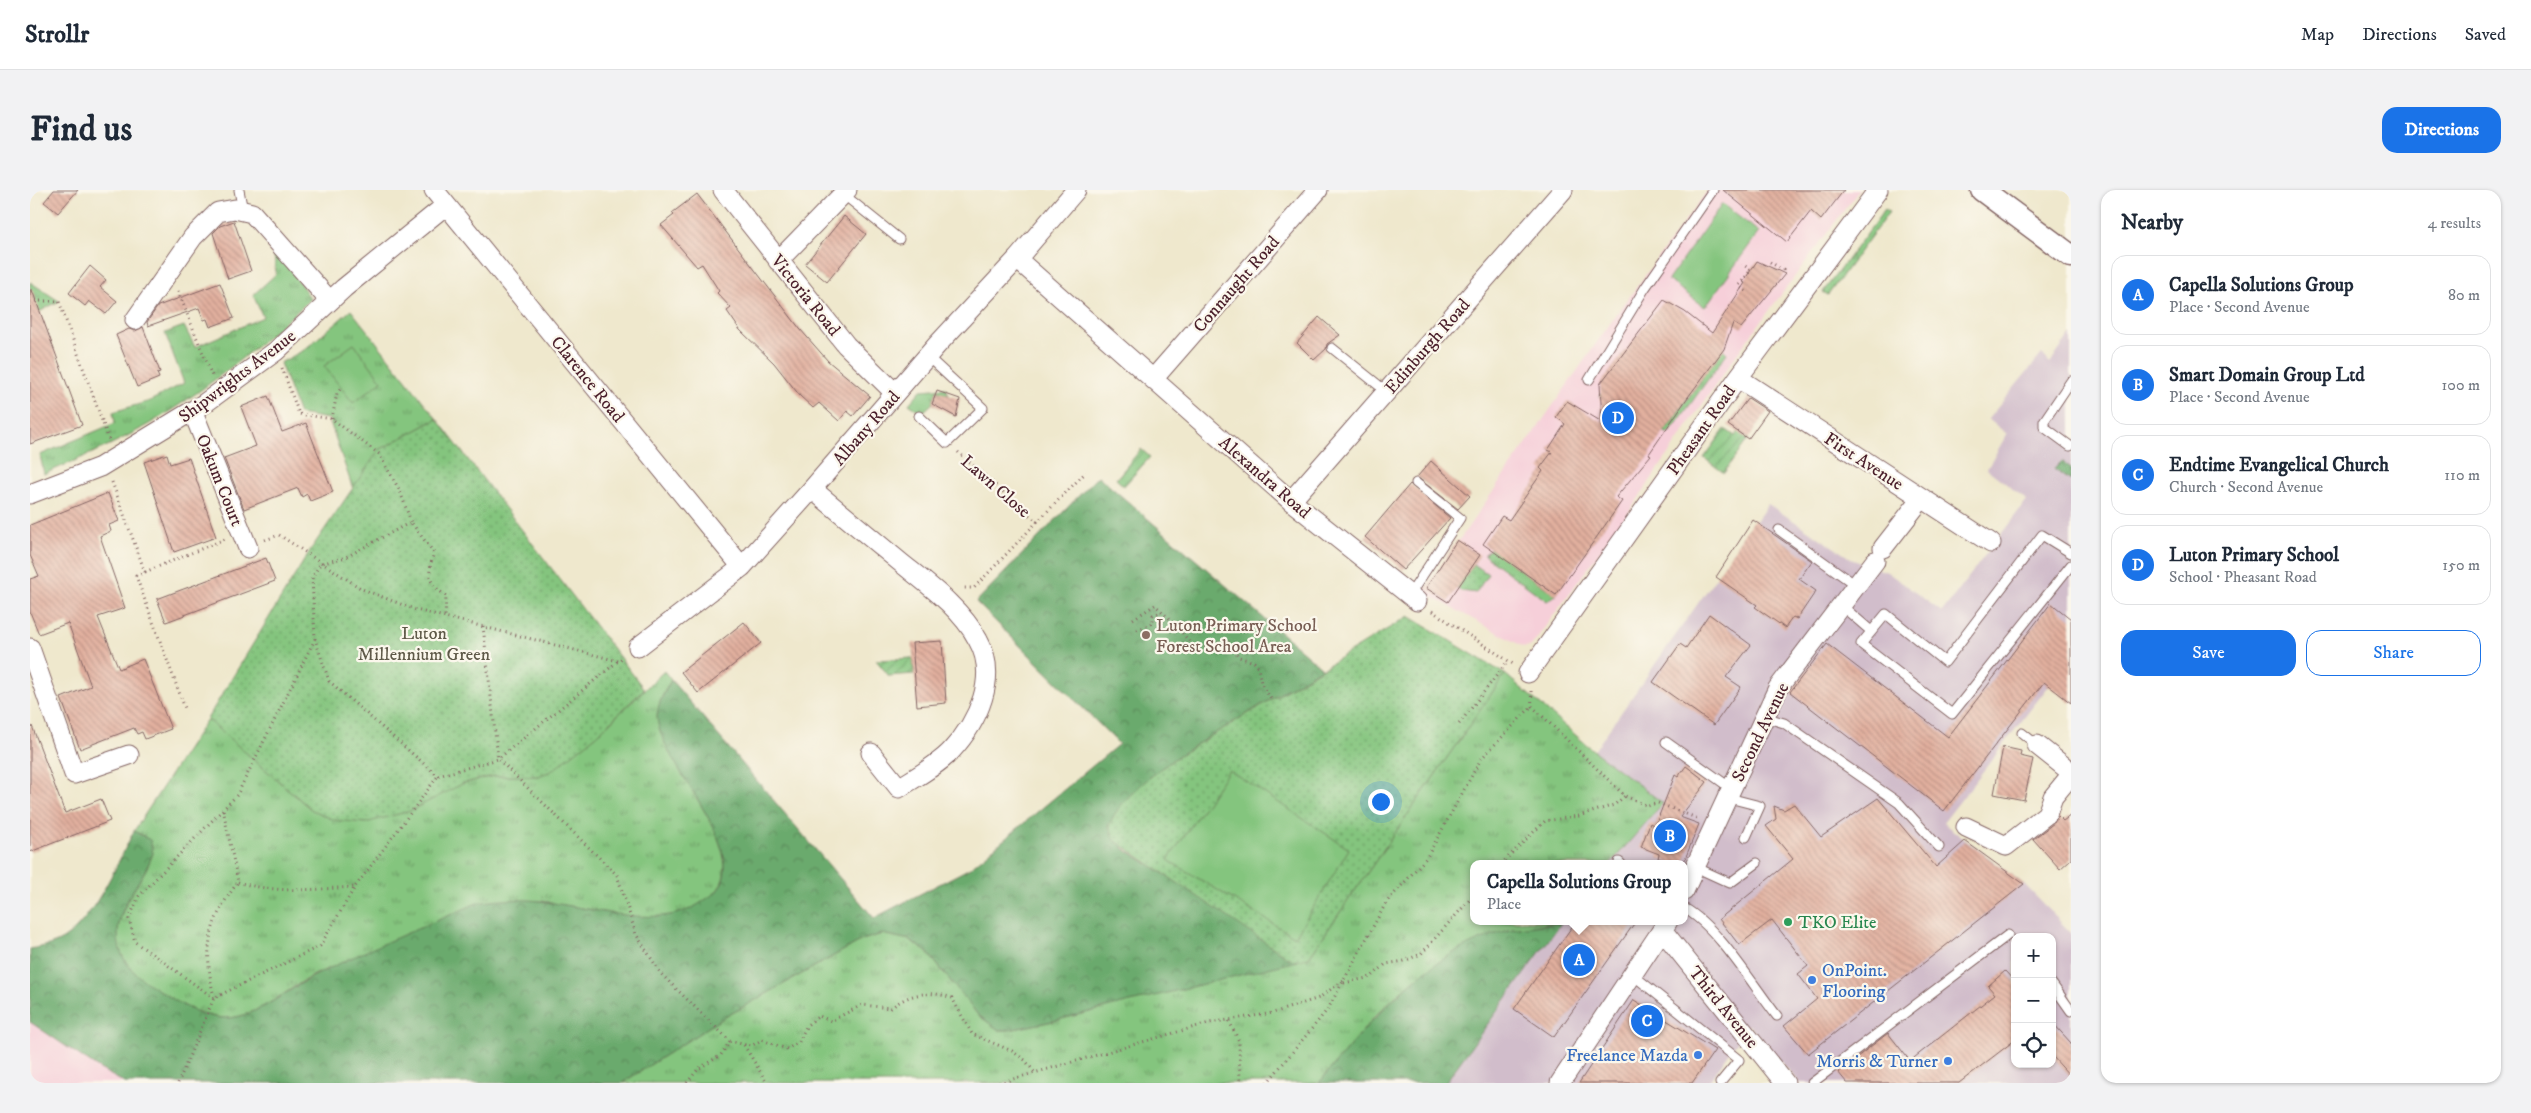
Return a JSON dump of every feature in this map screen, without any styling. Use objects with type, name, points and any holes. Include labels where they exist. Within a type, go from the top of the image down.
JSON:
[{"type":"street","name":"Victoria Road","points":[[723,190],[846,345],[895,393]]},
{"type":"street","name":"Albany Road","points":[[638,648],[742,567],[927,356],[1017,259],[1076,190]]},
{"type":"street","name":"Connaught Road","points":[[1154,378],[1318,190]]},
{"type":"street","name":"Edinburgh Road","points":[[1291,502],[1563,190]]},
{"type":"street","name":"Pheasant Road","points":[[1528,673],[1738,378],[1878,190]]},
{"type":"street","points":[[1982,190],[2071,256]]},
{"type":"street","points":[[778,261],[845,192]]},
{"type":"street","name":"Shipwrights Avenue","points":[[30,494],[100,467],[193,412],[219,394],[276,351],[440,197]]},
{"type":"street","name":"Clarence Road","points":[[440,197],[742,567]]},
{"type":"street","points":[[135,320],[193,237],[218,212],[235,209],[252,213],[330,301]]},
{"type":"street","name":"Alexandra Road","points":[[1017,259],[1154,378],[1291,502],[1413,599]]},
{"type":"street","name":"First Avenue","points":[[1738,378],[1991,543]]},
{"type":"street","name":"Oakum Court","points":[[193,412],[245,543]]},
{"type":"street","points":[[812,489],[934,590],[958,613],[980,644],[986,670],[982,703],[970,727],[950,752],[899,788],[870,753]]},
{"type":"street","name":"Second Avenue","points":[[1688,882],[1778,688],[1922,498]]},
{"type":"street","points":[[30,648],[74,774],[128,755]]},
{"type":"street","points":[[1966,827],[2006,846],[2045,815],[2052,798],[2071,774],[2037,745]]},
{"type":"street","points":[[1560,1083],[1666,926]]},
{"type":"street","name":"Third Avenue","points":[[1666,926],[1785,1083]]},
{"type":"lane","points":[[239,190],[243,211]]},
{"type":"lane","points":[[1589,380],[1645,288],[1713,190]]},
{"type":"lane","points":[[845,192],[899,239]]},
{"type":"lane","points":[[1332,348],[1387,392]]},
{"type":"lane","points":[[919,416],[947,443],[983,408],[927,356]]},
{"type":"lane","points":[[2070,446],[2044,427],[2044,420],[2071,381]]},
{"type":"lane","points":[[1413,599],[1460,518],[1416,483]]},
{"type":"lane","points":[[1779,530],[1857,586]]},
{"type":"lane","points":[[2071,553],[2042,535],[1945,662],[1886,614],[1861,644],[1952,714],[2071,565]]},
{"type":"lane","points":[[1842,606],[1871,631]]},
{"type":"lane","points":[[1764,717],[1784,723],[1899,803],[1939,847]]},
{"type":"lane","points":[[2022,733],[2037,745]]},
{"type":"lane","points":[[1666,742],[1730,793],[1760,806],[1746,837]]},
{"type":"lane","points":[[1695,867],[1730,883],[1757,863]]},
{"type":"lane","points":[[1688,910],[1697,915],[1714,934],[1777,1016]]},
{"type":"lane","points":[[1812,1083],[2008,935]]},
{"type":"lane","points":[[1633,975],[1739,1060],[1720,1083]]},
{"type":"lane","points":[[2056,990],[2071,1011]]},
{"type":"path","points":[[1770,262],[1783,270],[1782,273]]},
{"type":"path","points":[[1742,264],[1751,270],[1740,287],[1749,293]]},
{"type":"path","points":[[170,270],[219,394]]},
{"type":"path","points":[[30,301],[59,301],[115,458]]},
{"type":"path","points":[[276,351],[298,414],[332,418],[380,454],[400,491],[410,522],[434,553],[429,575],[431,583],[446,596],[445,617]]},
{"type":"path","points":[[332,418],[337,393],[341,388]]},
{"type":"path","points":[[1617,430],[1621,422]]},
{"type":"path","name":"Lawn Close","points":[[934,590],[974,588],[1037,522],[947,443]]},
{"type":"path","points":[[1037,522],[1086,472]]},
{"type":"path","points":[[110,477],[145,572]]},
{"type":"path","points":[[410,522],[346,557],[320,564],[312,578],[314,639],[330,681],[438,776]]},
{"type":"path","points":[[186,711],[136,576],[245,543],[279,535],[325,563],[362,589],[416,610],[618,661],[498,759],[438,776],[355,886],[320,946],[214,998]]},
{"type":"path","points":[[1413,599],[1528,673],[1532,706],[1625,796],[1648,806],[1658,803],[1715,825]]},
{"type":"path","points":[[1133,619],[1155,605],[1170,619],[1177,630],[1190,639],[1193,648],[1199,650],[1222,642],[1232,645],[1239,656],[1254,662],[1258,667],[1261,683],[1271,699]]},
{"type":"path","points":[[1137,630],[1153,623],[1153,615],[1161,612]]},
{"type":"path","points":[[483,626],[498,759],[617,875],[636,934],[662,974],[730,1041],[751,1046],[762,1040],[787,1049],[799,1042],[807,1024],[819,1016],[831,1021],[862,1005],[890,1008],[903,998],[934,992],[952,998],[972,1034],[1012,1051],[1025,1060],[1035,1073]]},
{"type":"path","points":[[214,998],[135,942],[129,919],[139,896],[236,794],[314,639]]},
{"type":"path","points":[[1459,724],[1508,661]]},
{"type":"path","points":[[1267,1083],[1328,1009],[1386,903],[1427,857],[1481,759],[1532,706]]},
{"type":"path","points":[[1505,860],[1545,821],[1579,816],[1614,805],[1625,796]]},
{"type":"path","points":[[178,1083],[214,998],[209,974],[211,926],[220,907],[238,882],[223,809]]},
{"type":"path","points":[[238,882],[258,888],[283,890],[355,886]]},
{"type":"path","points":[[1343,983],[1371,977],[1386,964],[1421,954],[1470,899]]},
{"type":"path","points":[[999,1083],[1209,1023],[1273,1013],[1318,998],[1346,978]]},
{"type":"path","points":[[1230,1021],[1239,1041],[1240,1083]]},
{"type":"path","points":[[687,1083],[698,1069],[721,1055],[730,1041]]},
{"type":"path","points":[[744,1044],[767,1083]]},
{"type":"shaded area","points":[[1708,190],[1859,190],[1734,358],[1629,512],[1531,646],[1524,647],[1423,592],[1609,325]]},
{"type":"shaded area","points":[[2071,334],[2071,657],[1943,823],[2024,884],[2071,933],[2071,1083],[1800,1083],[1749,1025],[1708,1083],[1445,1083],[1559,925],[1688,925],[1688,860],[1613,860],[1663,803],[1594,751],[1768,504],[1853,560],[1887,572],[1942,612],[2027,500],[1987,469],[2007,434],[1988,419],[2042,354],[2050,363]]},
{"type":"shaded area","points":[[30,1022],[86,1059],[128,1083],[30,1083]]},
{"type":"green space","points":[[1722,204],[1759,232],[1705,307],[1668,280]]},
{"type":"green space","points":[[1885,209],[1889,212],[1828,295],[1823,292]]},
{"type":"green space","points":[[278,252],[311,299],[223,373],[167,413],[122,439],[44,474],[40,455],[115,423],[113,412],[150,401],[184,383],[165,333],[184,326],[195,347],[263,317],[253,295],[276,274],[274,255]]},
{"type":"green space","points":[[30,282],[59,301],[30,317]]},
{"type":"green space","points":[[351,310],[437,419],[379,450],[379,454],[353,489],[329,419],[299,414],[280,363],[304,350]]},
{"type":"green space","points":[[354,344],[382,381],[353,403],[324,366]]},
{"type":"green space","points":[[1723,349],[1727,353],[1669,434],[1624,414],[1600,396],[1601,393],[1665,431],[1701,380],[1711,361],[1714,363]]},
{"type":"green space","points":[[946,388],[949,395],[937,391],[932,404],[922,413],[909,404],[921,390]]},
{"type":"green space","name":"Luton Millennium Green","points":[[437,419],[644,689],[597,735],[553,770],[539,776],[494,776],[464,783],[410,811],[365,823],[334,820],[312,810],[207,719],[311,549],[379,450]]},
{"type":"green space","points":[[1744,425],[1746,426],[1741,434],[1748,439],[1724,473],[1704,458],[1725,429],[1735,436]]},
{"type":"green space","points":[[1141,449],[1150,457],[1124,486],[1116,479]]},
{"type":"green space","points":[[2062,461],[2071,468],[2071,481],[2054,469]]},
{"type":"green space","points":[[1098,476],[1322,668],[1178,756],[1151,776],[1121,806],[1123,848],[1216,907],[1287,957],[1297,961],[1053,1021],[1009,1030],[999,1030],[978,1015],[928,953],[910,940],[882,934],[862,940],[718,1021],[622,1083],[125,1083],[98,1068],[30,1022],[30,949],[57,942],[81,923],[102,893],[134,831],[150,840],[153,853],[123,910],[120,920],[118,940],[123,956],[132,969],[152,986],[197,1012],[216,1017],[238,1017],[250,1013],[337,964],[477,903],[529,900],[640,916],[662,916],[682,912],[699,904],[715,893],[724,875],[723,854],[715,831],[672,757],[661,734],[657,715],[662,696],[671,680],[874,918],[970,868],[1119,744],[976,602]]},
{"type":"green space","points":[[1492,547],[1499,555],[1556,595],[1547,601],[1484,555]]},
{"type":"green space","points":[[1474,564],[1488,574],[1476,593],[1461,591],[1457,588]]},
{"type":"green space","points":[[1409,616],[1505,674],[1309,957],[1297,961],[1287,957],[1114,840],[1109,825],[1115,814],[1130,795],[1158,771],[1178,756]]},
{"type":"green space","points":[[913,658],[914,674],[889,676],[876,660]]},
{"type":"green space","points":[[664,671],[671,680],[659,707],[658,717],[662,736],[715,831],[723,854],[724,875],[715,893],[699,906],[682,913],[663,917],[642,917],[541,901],[516,904],[357,958],[316,974],[263,1007],[240,1016],[228,1018],[201,1013],[169,998],[140,978],[122,958],[118,940],[120,919],[128,899],[153,853],[144,836],[134,831],[207,719],[312,810],[445,791],[464,783],[494,776],[539,776],[597,735]]},
{"type":"green space","points":[[1505,674],[1594,751],[1663,803],[1613,860],[1470,860],[1470,925],[1538,925],[1507,930],[1402,990],[1375,1016],[1319,1083],[622,1083],[718,1021],[862,940],[882,934],[910,940],[928,953],[978,1015],[999,1030],[1009,1030],[1053,1021],[1309,957]]},
{"type":"green space","points":[[1229,770],[1349,849],[1295,937],[1168,860]]},
{"type":"green space","points":[[1560,925],[1445,1083],[1319,1083],[1379,1013],[1424,973],[1449,956],[1476,942],[1505,931],[1525,927]]},
{"type":"building","points":[[54,190],[78,190],[58,213],[44,202]]},
{"type":"building","points":[[1723,190],[1844,190],[1821,220],[1811,211],[1787,242]]},
{"type":"building","points":[[697,194],[800,329],[828,361],[870,396],[853,416],[847,411],[839,421],[819,403],[813,408],[800,396],[774,363],[740,330],[727,311],[731,308],[717,293],[719,291],[702,264],[697,267],[661,225],[674,215],[672,213]]},
{"type":"building","points":[[844,216],[866,234],[827,282],[805,264]]},
{"type":"building","points":[[234,221],[251,271],[228,279],[213,233],[220,226]]},
{"type":"building","points":[[1757,261],[1785,274],[1741,328],[1733,323],[1724,349],[1688,397],[1649,454],[1651,455],[1616,497],[1622,501],[1556,595],[1483,544],[1502,516],[1509,520],[1543,471],[1540,468],[1552,452],[1548,450],[1565,424],[1556,417],[1567,401],[1602,422],[1600,384],[1664,300],[1685,312],[1712,333]]},
{"type":"building","points":[[90,266],[106,280],[100,287],[117,301],[106,314],[89,301],[85,306],[69,293]]},
{"type":"building","points":[[220,283],[234,318],[210,327],[207,319],[204,320],[199,308],[148,326],[147,322],[158,306]]},
{"type":"building","points":[[30,290],[32,290],[82,425],[30,444]]},
{"type":"building","points":[[1319,317],[1340,335],[1327,344],[1326,349],[1314,360],[1297,343]]},
{"type":"building","points":[[143,327],[160,372],[157,373],[159,378],[137,387],[116,335],[129,329],[135,331]]},
{"type":"building","points":[[937,391],[960,399],[956,417],[932,404]]},
{"type":"building","points":[[268,396],[282,432],[306,423],[333,492],[310,501],[307,494],[302,497],[298,488],[244,509],[224,458],[256,446],[241,407]]},
{"type":"building","points":[[1748,398],[1768,411],[1748,439],[1728,425]]},
{"type":"building","points":[[167,454],[170,464],[189,458],[216,537],[174,552],[144,462]]},
{"type":"building","points":[[1431,461],[1470,496],[1458,509],[1417,477]]},
{"type":"building","points":[[1410,484],[1450,518],[1403,570],[1365,537]]},
{"type":"building","points":[[108,493],[119,521],[109,525],[111,531],[100,536],[125,608],[98,617],[119,669],[143,659],[171,729],[145,739],[142,732],[137,734],[134,728],[80,749],[61,698],[91,686],[68,623],[39,634],[30,612],[30,579],[39,576],[30,555],[30,525]]},
{"type":"building","points":[[1753,520],[1812,561],[1799,579],[1816,591],[1797,619],[1793,617],[1785,628],[1755,607],[1757,605],[1716,577]]},
{"type":"building","points":[[1457,540],[1480,555],[1448,602],[1426,588]]},
{"type":"building","points":[[266,558],[275,581],[166,622],[157,599]]},
{"type":"building","points":[[2051,603],[2071,619],[2071,703],[2044,682],[1944,811],[1790,692],[1827,644],[1948,737]]},
{"type":"building","points":[[1709,614],[1751,645],[1726,677],[1741,687],[1714,725],[1653,682],[1680,644],[1686,648]]},
{"type":"building","points":[[744,622],[761,643],[698,693],[681,672]]},
{"type":"building","points":[[942,641],[946,703],[917,706],[912,643]]},
{"type":"building","points":[[32,726],[65,813],[101,799],[110,821],[30,852],[30,727]]},
{"type":"building","points":[[2003,747],[2021,751],[2020,756],[2033,759],[2024,800],[1994,794]]},
{"type":"building","points":[[1686,766],[1707,782],[1680,817],[1699,824],[1685,860],[1663,860],[1658,858],[1659,854],[1641,847],[1650,823],[1655,826],[1675,775],[1678,777]]},
{"type":"building","points":[[1878,798],[1936,867],[1965,841],[2024,884],[1808,1054],[1784,1026],[1817,999],[1798,974],[1808,966],[1772,920],[1739,945],[1719,919],[1793,859],[1766,826],[1776,819],[1774,806],[1784,810],[1794,804],[1821,837]]},
{"type":"building","points":[[2071,815],[2071,859],[2060,869],[2033,839],[2054,823],[2058,816],[2063,821]]},
{"type":"building","points":[[1573,925],[1633,925],[1554,1037],[1514,1009]]},
{"type":"building","name":"Morris & Turner","points":[[2005,971],[2011,978],[2011,1043],[1959,1083],[1847,1083],[1838,1072],[1888,1033],[1910,1061],[1995,994],[1988,986]]},
{"type":"building","points":[[1634,1000],[1715,1050],[1692,1083],[1579,1083]]},
{"type":"building","points":[[2056,1026],[2071,1043],[2071,1077],[2056,1060]]},
{"type":"place","name":"Luton Primary School","points":[[1618,418]]},
{"type":"place","name":"Luton Primary School Forest School Area","points":[[1146,635]]},
{"type":"place","name":"Smart Domain Group Ltd","points":[[1670,836]]},
{"type":"place","name":"TKO Elite","points":[[1788,922]]},
{"type":"place","name":"Capella Solutions Group","points":[[1579,960]]},
{"type":"place","name":"OnPoint. Flooring","points":[[1812,980]]},
{"type":"place","name":"Endtime Evangelical Church","points":[[1647,1021]]},
{"type":"place","name":"Freelance Mazda","points":[[1698,1055]]},
{"type":"place","name":"Morris & Turner","points":[[1948,1061]]}]
